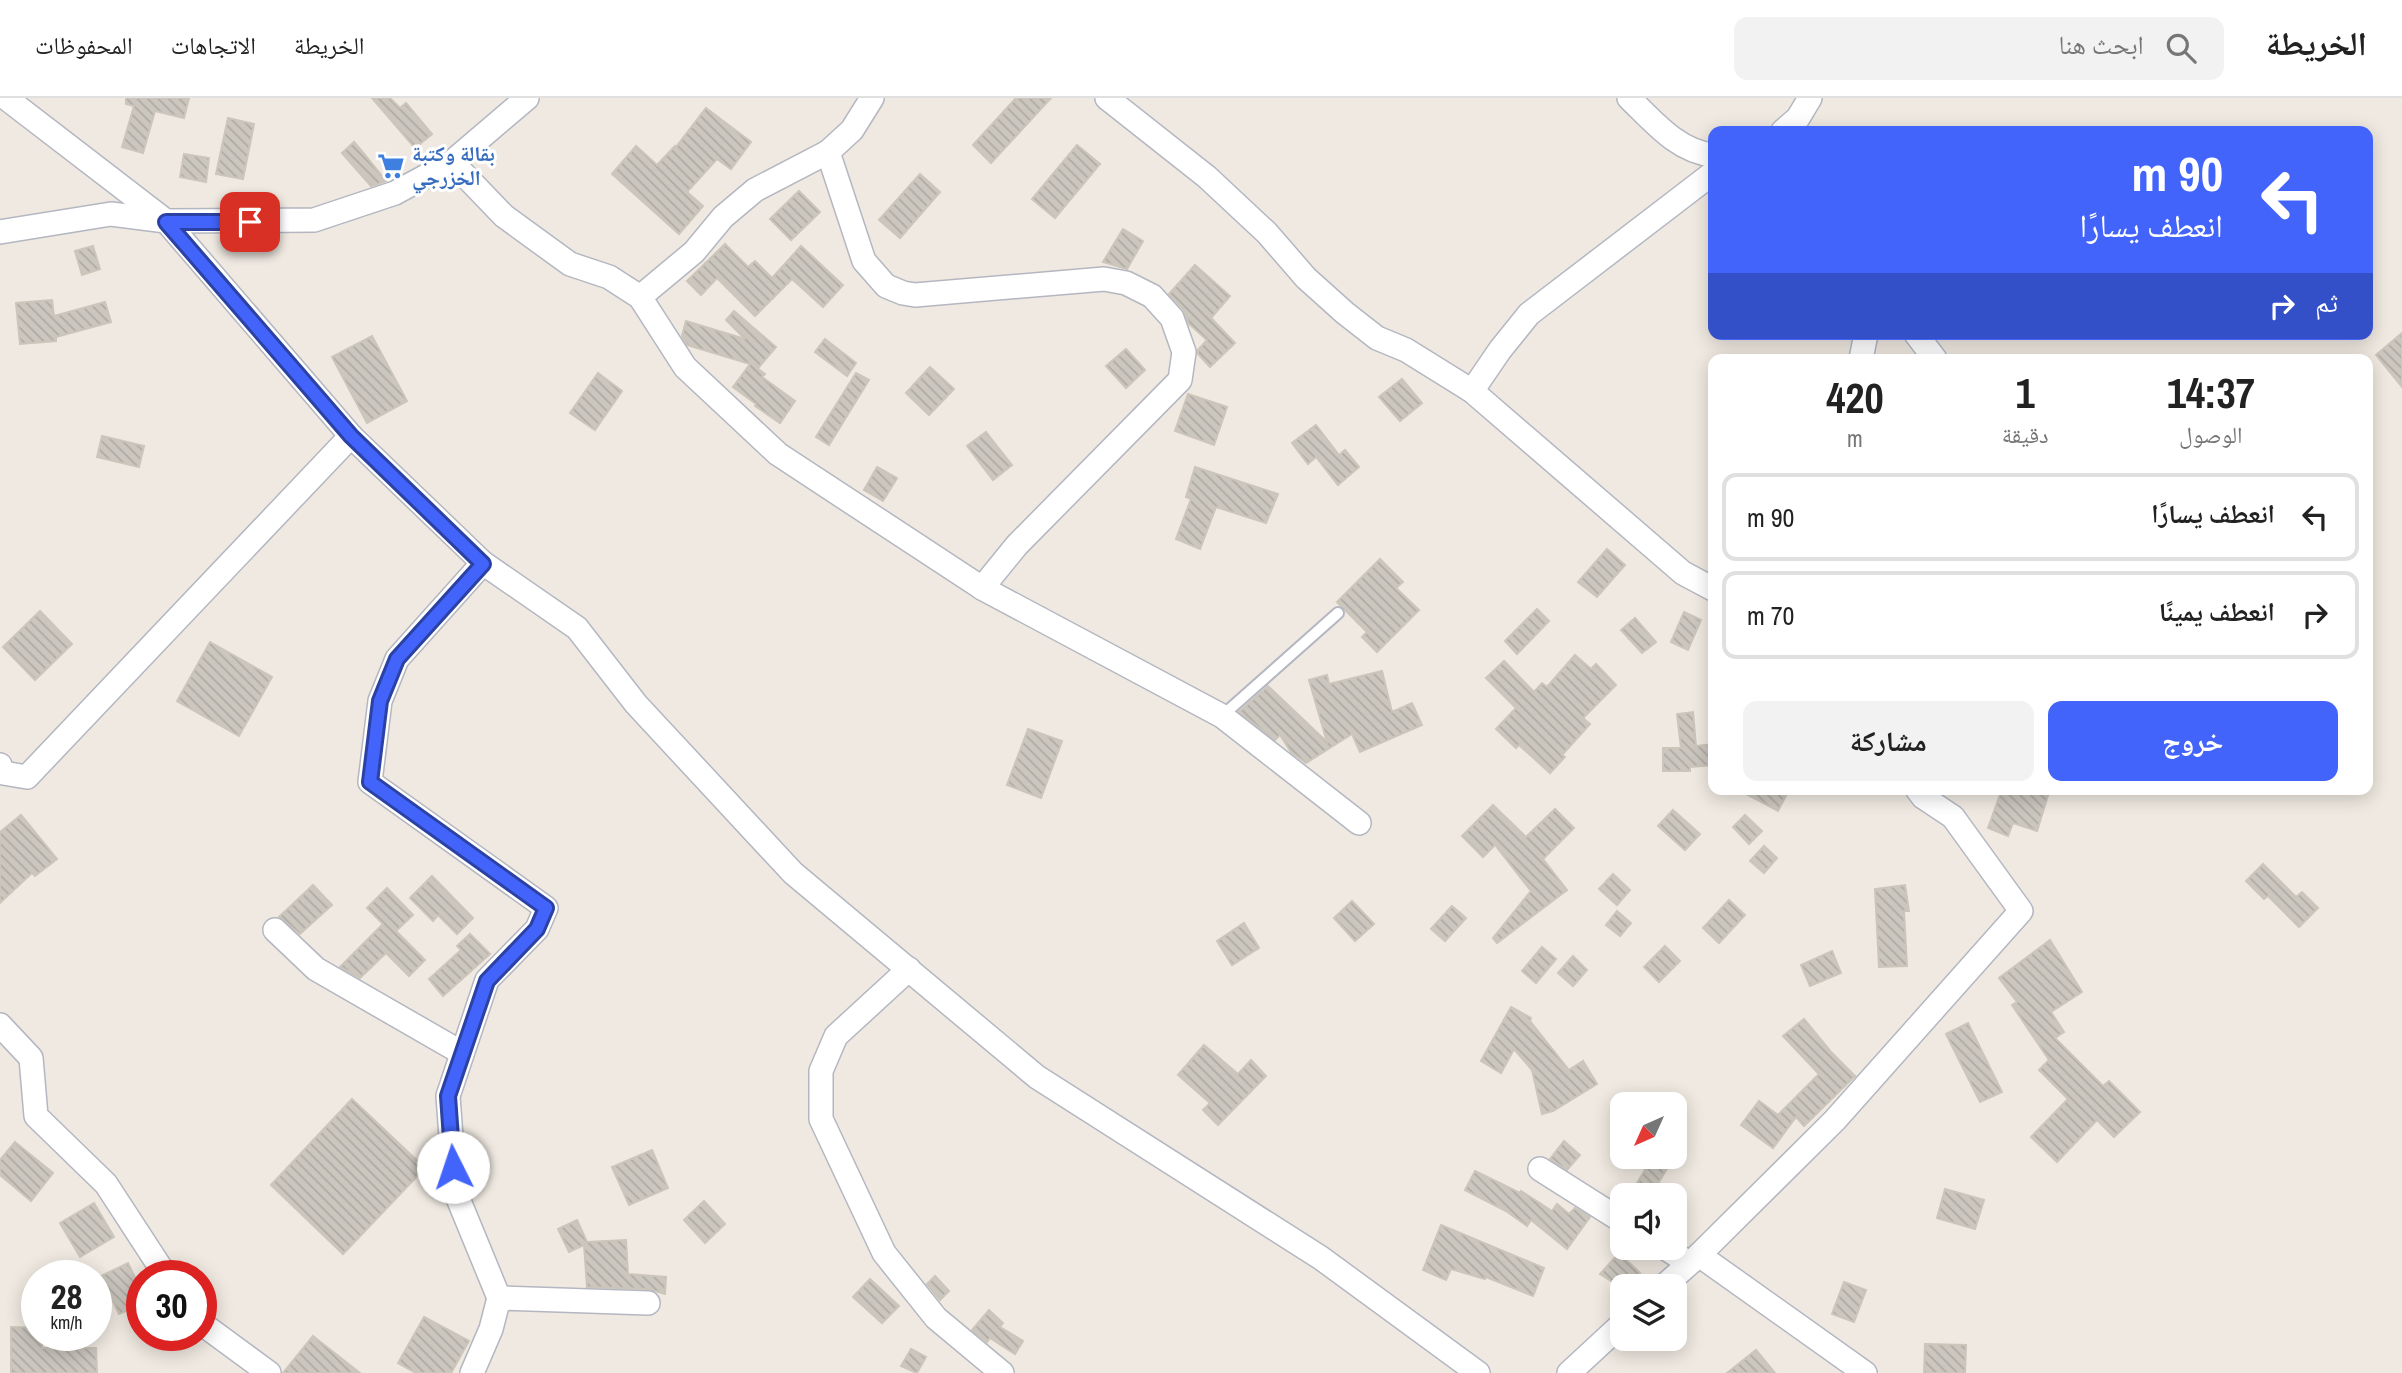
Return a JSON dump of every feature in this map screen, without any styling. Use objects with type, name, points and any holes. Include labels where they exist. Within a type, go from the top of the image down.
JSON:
[{"type":"street","points":[[6,98],[166,222],[351,436],[483,564],[577,628],[636,704],[793,873],[1037,1077],[1321,1258],[1478,1373]]},
{"type":"street","points":[[0,232],[111,214],[166,222],[314,220],[395,193],[452,162],[527,98]]},
{"type":"street","points":[[640,298],[694,253],[723,218],[755,190],[828,152],[852,130],[872,98]]},
{"type":"street","points":[[1107,98],[1207,177],[1267,233],[1306,278],[1345,313],[1377,338],[1406,350],[1472,391],[1683,573],[1708,586]]},
{"type":"street","points":[[1629,98],[1663,131],[1688,149],[1708,154]]},
{"type":"street","points":[[1789,126],[1798,118],[1810,98]]},
{"type":"street","points":[[828,152],[864,261],[887,286],[915,295],[1104,279],[1126,284],[1152,296],[1172,318],[1184,352],[1180,380],[1017,545],[982,587]]},
{"type":"street","points":[[452,162],[504,216],[570,264],[609,277],[640,298],[685,367],[778,454],[982,587],[1222,716],[1359,823]]},
{"type":"street","points":[[1472,391],[1528,314],[1708,177]]},
{"type":"street","points":[[1921,340],[1931,354]]},
{"type":"street","points":[[0,765],[3,773],[27,776],[351,436]]},
{"type":"street","points":[[472,1373],[491,1329],[499,1298],[454,1191],[448,1096],[487,981],[537,929],[546,908],[370,782],[380,701],[397,659],[483,564]]},
{"type":"street","points":[[1677,1274],[1835,1120],[2021,911],[1953,817],[1922,795]]},
{"type":"street","points":[[275,930],[316,969],[463,1054]]},
{"type":"street","points":[[909,969],[836,1036],[821,1071],[821,1119],[884,1253],[936,1318],[1002,1373]]},
{"type":"street","points":[[0,1025],[31,1058],[36,1116],[106,1184],[156,1260]]},
{"type":"street","points":[[1540,1169],[1610,1213]]},
{"type":"street","points":[[1687,1256],[1865,1373]]},
{"type":"street","points":[[499,1298],[648,1303]]},
{"type":"street","points":[[217,1335],[269,1373]]},
{"type":"street","points":[[1569,1373],[1610,1335]]},
{"type":"lane","points":[[1222,716],[1338,613]]},
{"type":"building","points":[[126,98],[189,98],[184,118],[155,111],[143,153],[122,147],[134,106],[126,104]]},
{"type":"building","points":[[372,98],[390,98],[400,108],[406,103],[432,134],[415,148]]},
{"type":"building","points":[[1016,98],[1051,98],[991,163],[973,145]]},
{"type":"building","points":[[706,108],[751,142],[731,169],[717,159],[687,192],[703,206],[679,234],[612,174],[636,146],[657,165],[676,147]]},
{"type":"building","points":[[228,118],[254,124],[243,179],[216,174]]},
{"type":"building","points":[[354,142],[386,181],[371,186],[342,153]]},
{"type":"building","points":[[1077,145],[1100,164],[1055,218],[1032,199]]},
{"type":"building","points":[[184,154],[209,158],[206,182],[180,177]]},
{"type":"building","points":[[920,174],[940,192],[900,238],[879,220]]},
{"type":"building","points":[[799,191],[820,212],[791,240],[770,219]]},
{"type":"building","points":[[1123,229],[1143,241],[1127,269],[1103,262]]},
{"type":"building","points":[[725,244],[748,267],[755,261],[772,278],[801,246],[843,285],[823,307],[792,279],[755,316],[717,278],[701,295],[687,281]]},
{"type":"building","points":[[93,246],[100,269],[82,275],[75,251]]},
{"type":"building","points":[[1195,265],[1230,296],[1211,318],[1235,343],[1210,367],[1198,354],[1198,350],[1207,340],[1189,324],[1183,309],[1169,294]]},
{"type":"building","points":[[52,300],[54,316],[105,302],[111,322],[56,337],[56,341],[20,344],[16,303]]},
{"type":"building","points":[[734,311],[776,347],[759,367],[753,365],[765,374],[762,377],[795,401],[780,423],[733,387],[750,364],[687,345],[682,336],[686,321],[745,339],[726,320]]},
{"type":"building","points":[[2402,333],[2402,387],[2376,355]]},
{"type":"building","points":[[372,336],[407,401],[367,423],[332,357]]},
{"type":"building","points":[[825,339],[856,363],[847,376],[815,352]]},
{"type":"building","points":[[1126,349],[1145,370],[1126,388],[1106,366]]},
{"type":"building","points":[[930,367],[954,389],[929,415],[906,393]]},
{"type":"building","points":[[598,373],[622,391],[595,430],[570,413]]},
{"type":"building","points":[[856,373],[869,380],[829,445],[816,437]]},
{"type":"building","points":[[1402,379],[1422,403],[1400,421],[1379,397]]},
{"type":"building","points":[[1188,394],[1227,407],[1214,445],[1175,431]]},
{"type":"building","points":[[1316,425],[1339,455],[1345,450],[1359,467],[1338,485],[1316,457],[1308,464],[1292,443]]},
{"type":"building","points":[[986,432],[1012,465],[993,480],[967,446]]},
{"type":"building","points":[[102,436],[144,446],[139,467],[97,457]]},
{"type":"building","points":[[877,467],[897,478],[883,501],[864,490]]},
{"type":"building","points":[[1195,467],[1278,494],[1266,523],[1216,507],[1200,549],[1176,539],[1191,499],[1186,497]]},
{"type":"building","points":[[1607,549],[1625,565],[1597,597],[1578,582]]},
{"type":"building","points":[[1380,559],[1403,582],[1396,588],[1419,610],[1377,652],[1362,637],[1367,632],[1337,602]]},
{"type":"building","points":[[1537,609],[1549,621],[1517,654],[1505,641]]},
{"type":"building","points":[[40,611],[72,644],[35,680],[3,647]]},
{"type":"building","points":[[1684,612],[1701,620],[1688,650],[1671,642]]},
{"type":"building","points":[[1635,618],[1656,642],[1642,653],[1621,630]]},
{"type":"building","points":[[210,642],[272,677],[239,736],[177,701]]},
{"type":"building","points":[[1575,655],[1591,669],[1596,664],[1616,685],[1583,718],[1590,724],[1550,773],[1519,745],[1516,748],[1496,729],[1516,708],[1486,678],[1504,661],[1534,692],[1542,683],[1547,687]]},
{"type":"building","points":[[1382,671],[1392,712],[1412,703],[1422,725],[1360,752],[1352,734],[1306,763],[1291,752],[1280,735],[1275,740],[1239,712],[1268,686],[1327,742],[1309,680],[1327,675],[1329,684]]},
{"type":"building","points":[[1693,712],[1696,746],[1708,745],[1708,765],[1690,767],[1690,771],[1663,771],[1663,748],[1681,748],[1677,714]]},
{"type":"building","points":[[1028,729],[1062,741],[1041,798],[1007,785]]},
{"type":"building","points":[[1748,795],[1786,795],[1778,811]]},
{"type":"building","points":[[2000,795],[2048,795],[2037,831],[2013,823],[2008,836],[1988,828]]},
{"type":"building","points":[[1493,805],[1526,837],[1555,809],[1574,828],[1543,859],[1567,890],[1497,943],[1493,938],[1531,891],[1495,845],[1483,857],[1462,836]]},
{"type":"building","points":[[1673,810],[1700,834],[1685,850],[1658,826]]},
{"type":"building","points":[[21,815],[57,859],[35,876],[32,873],[0,903],[0,832]]},
{"type":"building","points":[[1745,815],[1762,831],[1749,844],[1733,827]]},
{"type":"building","points":[[1764,846],[1777,858],[1764,873],[1750,861]]},
{"type":"building","points":[[2263,864],[2296,897],[2302,892],[2318,908],[2299,927],[2268,896],[2264,899],[2246,881]]},
{"type":"building","points":[[1613,874],[1630,890],[1617,905],[1599,889]]},
{"type":"building","points":[[432,876],[473,918],[457,934],[438,915],[433,921],[410,898]]},
{"type":"building","points":[[313,885],[332,905],[300,934],[279,917]]},
{"type":"building","points":[[1905,885],[1909,911],[1904,911],[1907,966],[1879,967],[1875,889]]},
{"type":"building","points":[[387,888],[413,915],[396,931],[425,960],[409,976],[386,953],[360,978],[340,967],[383,924],[367,908]]},
{"type":"building","points":[[1729,900],[1745,915],[1719,943],[1703,928]]},
{"type":"building","points":[[1352,901],[1374,924],[1355,941],[1334,918]]},
{"type":"building","points":[[1452,906],[1466,918],[1445,941],[1431,929]]},
{"type":"building","points":[[1617,911],[1631,923],[1620,936],[1606,925]]},
{"type":"building","points":[[1244,923],[1259,948],[1232,965],[1217,941]]},
{"type":"building","points":[[470,934],[490,954],[443,996],[429,979],[461,950],[457,946]]},
{"type":"building","points":[[2050,940],[2082,992],[2051,1012],[2064,1032],[2055,1038],[2103,1086],[2109,1081],[2140,1112],[2114,1137],[2097,1120],[2057,1162],[2031,1137],[2068,1099],[2039,1070],[2049,1060],[2012,1005],[2017,1002],[1999,978]]},
{"type":"building","points":[[1665,946],[1680,961],[1659,982],[1644,967]]},
{"type":"building","points":[[1542,947],[1556,959],[1536,983],[1522,971]]},
{"type":"building","points":[[1832,951],[1841,973],[1810,986],[1801,965]]},
{"type":"building","points":[[1573,956],[1587,970],[1573,986],[1558,973]]},
{"type":"building","points":[[1511,1007],[1531,1018],[1530,1021],[1569,1070],[1583,1061],[1597,1084],[1553,1111],[1542,1114],[1532,1070],[1514,1049],[1501,1073],[1481,1061]]},
{"type":"building","points":[[1804,1019],[1855,1076],[1804,1126],[1796,1117],[1773,1148],[1741,1125],[1759,1101],[1778,1115],[1819,1074],[1783,1036]]},
{"type":"building","points":[[1968,1023],[2002,1092],[1980,1102],[1946,1034]]},
{"type":"building","points":[[1204,1045],[1238,1074],[1251,1060],[1266,1076],[1218,1125],[1203,1110],[1210,1103],[1178,1075]]},
{"type":"building","points":[[352,1099],[425,1168],[343,1254],[271,1185]]},
{"type":"building","points":[[1564,1141],[1580,1155],[1567,1170],[1550,1159]]},
{"type":"building","points":[[15,1142],[53,1173],[31,1201],[0,1175],[0,1160]]},
{"type":"building","points":[[652,1150],[668,1188],[629,1205],[612,1167]]},
{"type":"building","points":[[1645,1169],[1667,1169],[1658,1183],[1637,1183]]},
{"type":"building","points":[[1475,1171],[1520,1193],[1521,1191],[1552,1211],[1557,1204],[1569,1214],[1575,1208],[1590,1217],[1567,1249],[1531,1220],[1527,1226],[1506,1211],[1465,1190]]},
{"type":"building","points":[[1945,1189],[1984,1200],[1975,1229],[1937,1218]]},
{"type":"building","points":[[704,1201],[725,1224],[705,1243],[684,1220]]},
{"type":"building","points":[[94,1203],[114,1237],[80,1257],[60,1223]]},
{"type":"building","points":[[577,1220],[587,1242],[626,1240],[628,1274],[666,1277],[665,1294],[648,1289],[587,1287],[584,1245],[569,1252],[558,1229]]},
{"type":"building","points":[[1441,1225],[1544,1268],[1533,1296],[1486,1277],[1485,1279],[1451,1269],[1446,1280],[1423,1270]]},
{"type":"building","points":[[1613,1260],[1626,1260],[1640,1273],[1610,1274],[1610,1280],[1600,1274]]},
{"type":"building","points":[[126,1264],[126,1311],[119,1314],[112,1299],[112,1271]]},
{"type":"building","points":[[935,1276],[949,1291],[940,1300],[927,1284]]},
{"type":"building","points":[[870,1279],[899,1306],[882,1323],[853,1297]]},
{"type":"building","points":[[1844,1282],[1866,1290],[1854,1322],[1832,1314]]},
{"type":"building","points":[[989,1310],[1003,1323],[1000,1327],[1023,1341],[1015,1354],[990,1338],[987,1342],[972,1330]]},
{"type":"building","points":[[424,1317],[469,1341],[451,1373],[416,1373],[398,1363]]},
{"type":"building","points":[[11,1327],[21,1327],[21,1351],[96,1351],[97,1373],[11,1373]]},
{"type":"building","points":[[313,1336],[360,1373],[283,1373]]},
{"type":"building","points":[[1925,1344],[1966,1345],[1965,1373],[1924,1373]]},
{"type":"building","points":[[911,1349],[926,1357],[917,1373],[901,1366]]},
{"type":"building","points":[[1756,1350],[1775,1373],[1727,1373]]},
{"type":"place","name":"بقالة وكتبة الخزرجي","points":[[391,166]]},
{"type":"route","points":[[250,222],[166,222],[351,436],[483,564],[397,659],[380,701],[370,782],[546,908],[537,929],[487,981],[448,1096],[453,1167]]}]
